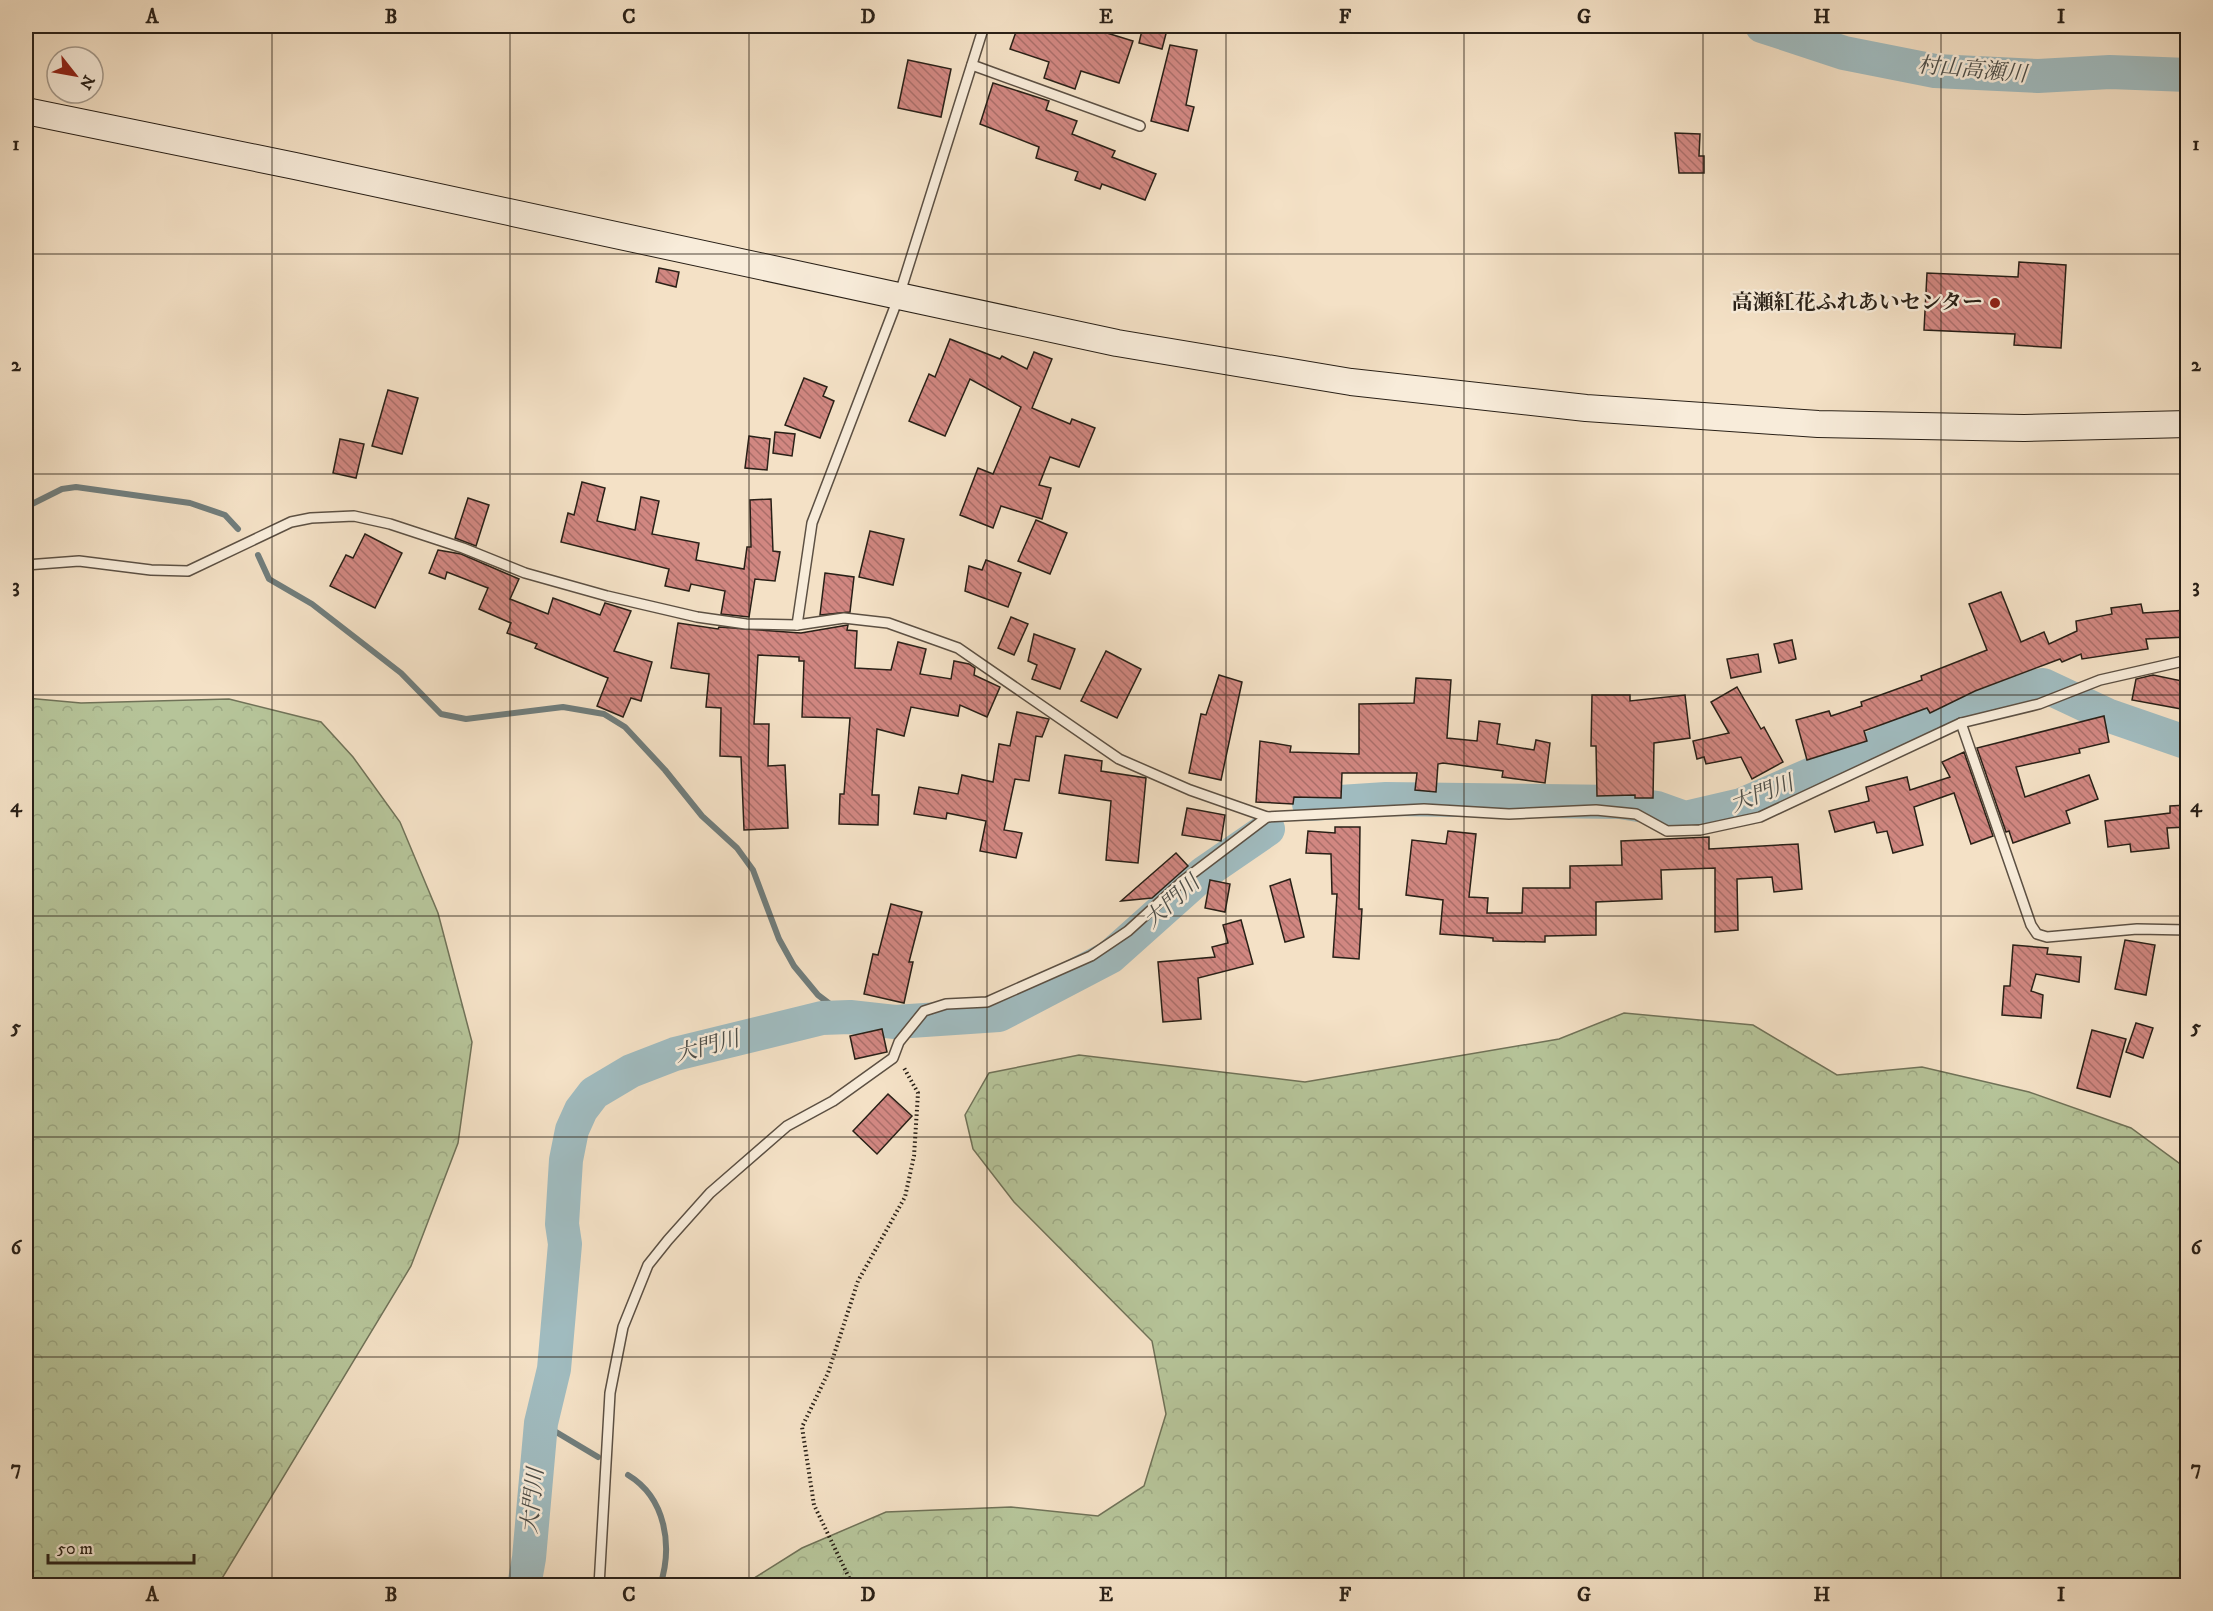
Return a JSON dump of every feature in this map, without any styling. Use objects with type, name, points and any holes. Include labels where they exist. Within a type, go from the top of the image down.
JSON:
[{"type":"street","points":[[26,111],[1117,343],[1351,382],[1482,398],[1704,418],[1818,424],[2024,428],[2187,424]]},
{"type":"lane","points":[[796,624],[812,523],[899,296],[984,26]]},
{"type":"lane","points":[[972,65],[1140,126]]},
{"type":"lane","points":[[26,565],[79,561],[151,570],[188,571],[291,522],[311,518],[354,516],[390,524],[463,548],[525,573],[607,596],[697,617],[746,624],[796,624],[844,618],[888,622],[958,648],[1119,759],[1190,790],[1267,817],[1424,809],[1509,814],[1596,810],[1636,814],[1667,831],[1700,830],[1760,817],[1962,723],[2039,704],[2086,685],[2142,669],[2187,660]]},
{"type":"lane","points":[[1962,723],[2031,925],[2037,934],[2047,937],[2137,929],[2187,930]]},
{"type":"lane","points":[[599,1586],[610,1393],[623,1327],[648,1265],[710,1194],[787,1125],[833,1101],[893,1058],[899,1042],[924,1011],[946,1004],[987,1002],[1091,956],[1128,931],[1184,880],[1267,817]]},
{"type":"path","points":[[853,1586],[814,1504],[806,1466],[802,1427],[828,1373],[858,1281],[905,1197],[914,1156],[918,1093],[904,1067],[893,1058]]},
{"type":"green space","points":[[26,698],[81,703],[229,699],[321,722],[353,757],[400,822],[438,913],[472,1042],[458,1143],[411,1266],[218,1585],[26,1585]]},
{"type":"green space","points":[[1624,1013],[1753,1025],[1837,1075],[1922,1067],[2029,1092],[2131,1128],[2187,1169],[2187,1585],[743,1585],[802,1548],[886,1512],[1011,1507],[1098,1516],[1144,1486],[1166,1414],[1152,1341],[1014,1202],[973,1149],[965,1115],[989,1073],[1079,1055],[1305,1082],[1559,1039]]},
{"type":"building","points":[[1018,26],[1096,26],[1094,29],[1133,41],[1119,83],[1081,71],[1075,89],[1044,78],[1049,62],[1010,49]]},
{"type":"building","points":[[1143,26],[1168,26],[1162,49],[1139,43]]},
{"type":"building","points":[[1170,45],[1197,50],[1186,105],[1194,107],[1188,131],[1151,121]]},
{"type":"building","points":[[908,60],[951,69],[941,117],[898,108]]},
{"type":"building","points":[[993,83],[1049,101],[1046,110],[1077,121],[1072,134],[1115,151],[1112,157],[1156,174],[1145,200],[1102,184],[1100,189],[1075,180],[1078,172],[1036,158],[1039,147],[980,124]]},
{"type":"building","points":[[1675,133],[1700,134],[1699,156],[1704,156],[1704,173],[1679,173]]},
{"type":"building","name":"高瀬紅花ふれあいセンター","points":[[2019,262],[2066,265],[2061,348],[2014,345],[2015,334],[1924,330],[1927,273],[2018,277]]},
{"type":"building","points":[[659,268],[679,272],[676,287],[656,282]]},
{"type":"building","points":[[950,339],[1000,359],[1002,356],[1027,369],[1034,352],[1052,359],[1032,408],[1070,424],[1072,419],[1095,428],[1079,467],[1050,457],[1039,485],[1051,488],[1042,519],[1001,506],[993,528],[960,515],[978,468],[993,474],[1021,407],[970,379],[945,436],[909,421],[929,374],[935,377]]},
{"type":"building","points":[[804,378],[827,387],[823,396],[834,401],[820,438],[785,425]]},
{"type":"building","points":[[388,390],[418,398],[402,454],[372,446]]},
{"type":"building","points":[[775,432],[795,434],[792,456],[773,453]]},
{"type":"building","points":[[749,436],[770,439],[767,470],[745,468]]},
{"type":"building","points":[[340,439],[364,444],[356,478],[333,473]]},
{"type":"building","points":[[582,482],[605,488],[597,521],[635,530],[641,497],[659,501],[652,534],[699,543],[696,560],[744,569],[747,547],[751,547],[750,500],[771,499],[773,551],[780,552],[775,581],[755,579],[749,617],[721,614],[725,591],[691,584],[689,591],[665,586],[669,569],[561,542],[568,513],[574,515]]},
{"type":"building","points":[[468,498],[489,505],[476,546],[455,538]]},
{"type":"building","points":[[1036,520],[1067,533],[1050,574],[1018,561]]},
{"type":"building","points":[[870,531],[904,539],[893,585],[859,577]]},
{"type":"building","points":[[365,534],[402,553],[375,608],[330,586],[346,555],[353,558]]},
{"type":"building","points":[[438,550],[461,554],[519,579],[510,599],[548,614],[553,598],[600,615],[605,603],[631,611],[614,651],[652,662],[641,701],[631,698],[623,717],[597,706],[608,678],[535,648],[537,644],[507,633],[511,623],[479,609],[488,588],[447,572],[445,579],[429,573]]},
{"type":"building","points":[[986,560],[1021,573],[1008,607],[965,591],[969,566],[982,570]]},
{"type":"building","points":[[825,573],[854,577],[850,612],[820,615]]},
{"type":"building","points":[[2001,592],[2021,642],[2044,632],[2049,644],[2077,631],[2076,621],[2112,614],[2111,608],[2141,604],[2143,613],[2187,610],[2187,637],[2146,639],[2148,649],[2082,659],[2081,654],[2062,662],[2060,659],[1975,691],[1930,713],[1927,708],[1864,731],[1867,741],[1807,760],[1796,720],[1829,711],[1831,716],[1862,706],[1861,702],[1922,680],[1921,676],[1987,650],[1969,604]]},
{"type":"building","points":[[1011,617],[1028,624],[1014,655],[998,648]]},
{"type":"building","points":[[678,623],[718,629],[719,627],[801,633],[848,625],[847,630],[857,631],[855,668],[891,670],[898,642],[926,649],[920,674],[951,679],[954,661],[969,664],[975,668],[974,675],[1000,687],[987,717],[960,705],[958,716],[911,707],[904,736],[877,729],[872,795],[879,795],[878,825],[839,824],[840,794],[844,794],[850,718],[802,717],[804,661],[799,661],[799,657],[758,655],[754,724],[769,724],[768,766],[785,765],[788,828],[744,830],[741,757],[720,756],[721,708],[706,707],[709,674],[671,668]]},
{"type":"building","points":[[1034,634],[1075,649],[1060,689],[1032,679],[1037,665],[1028,661]]},
{"type":"building","points":[[1792,640],[1796,659],[1779,663],[1774,644]]},
{"type":"building","points":[[1106,651],[1141,669],[1117,718],[1081,701]]},
{"type":"building","points":[[1758,654],[1761,672],[1731,678],[1727,659]]},
{"type":"building","points":[[1219,675],[1242,682],[1221,780],[1189,773],[1201,714],[1206,715]]},
{"type":"building","points":[[2153,675],[2187,682],[2187,710],[2132,700],[2136,679]]},
{"type":"building","points":[[1416,678],[1451,680],[1447,738],[1477,741],[1479,721],[1500,724],[1497,744],[1534,750],[1536,740],[1550,743],[1545,783],[1502,777],[1503,771],[1443,763],[1438,764],[1436,792],[1415,790],[1417,773],[1342,773],[1341,798],[1294,797],[1293,804],[1256,802],[1260,741],[1291,746],[1290,752],[1359,754],[1359,704],[1414,703]]},
{"type":"building","points":[[1737,687],[1761,729],[1764,727],[1783,762],[1752,779],[1741,757],[1706,764],[1704,757],[1697,759],[1693,741],[1729,733],[1711,702]]},
{"type":"building","points":[[1592,695],[1630,695],[1630,701],[1685,695],[1690,738],[1654,743],[1653,798],[1635,798],[1635,795],[1597,796],[1596,746],[1591,746]]},
{"type":"building","points":[[1017,712],[1049,719],[1042,737],[1036,736],[1029,781],[1015,779],[1004,830],[1022,833],[1016,858],[980,851],[986,821],[947,813],[946,819],[914,814],[919,787],[958,794],[962,775],[993,782],[999,744],[1010,746]]},
{"type":"building","points":[[2104,716],[2109,742],[2079,749],[2080,753],[2016,767],[2025,797],[2089,775],[2098,799],[2066,811],[2070,823],[2013,843],[2009,831],[2006,832],[1977,748]]},
{"type":"building","points":[[1964,752],[1993,836],[1971,844],[1954,793],[1914,807],[1923,845],[1893,853],[1887,831],[1877,833],[1874,822],[1835,832],[1829,811],[1869,801],[1866,787],[1907,777],[1910,790],[1950,777],[1942,762]]},
{"type":"building","points":[[1065,755],[1102,761],[1101,771],[1146,778],[1138,863],[1106,860],[1111,801],[1059,793]]},
{"type":"building","points":[[2187,805],[2187,827],[2167,828],[2169,848],[2131,852],[2130,844],[2108,847],[2105,821],[2170,813],[2170,806]]},
{"type":"building","points":[[1187,808],[1225,815],[1221,841],[1182,835]]},
{"type":"building","points":[[1335,827],[1360,827],[1359,909],[1362,909],[1359,959],[1333,957],[1337,894],[1332,894],[1331,854],[1306,853],[1308,831],[1335,833]]},
{"type":"building","points":[[1448,831],[1476,834],[1469,897],[1488,898],[1487,913],[1522,913],[1523,888],[1570,888],[1570,866],[1622,865],[1621,841],[1709,837],[1709,849],[1798,844],[1802,889],[1774,892],[1772,877],[1737,879],[1738,930],[1715,932],[1715,868],[1661,870],[1662,899],[1596,902],[1596,935],[1545,936],[1545,942],[1493,941],[1493,938],[1440,934],[1443,900],[1406,895],[1412,840],[1446,844]]},
{"type":"building","points":[[1176,853],[1188,866],[1152,898],[1121,901]]},
{"type":"building","points":[[1290,879],[1304,937],[1285,942],[1270,886]]},
{"type":"building","points":[[1210,880],[1230,884],[1225,912],[1205,908]]},
{"type":"building","points":[[891,904],[922,912],[909,962],[913,962],[904,1003],[864,994],[873,954],[878,955]]},
{"type":"building","points":[[1241,920],[1253,964],[1198,978],[1201,1019],[1163,1022],[1158,962],[1215,957],[1212,947],[1228,943],[1223,925]]},
{"type":"building","points":[[2125,940],[2155,945],[2146,995],[2115,989]]},
{"type":"building","points":[[2013,945],[2048,948],[2047,954],[2081,957],[2079,982],[2036,974],[2031,991],[2043,995],[2041,1018],[2002,1015],[2004,986],[2010,986]]},
{"type":"building","points":[[2136,1023],[2153,1028],[2143,1058],[2126,1052]]},
{"type":"building","points":[[882,1029],[887,1052],[855,1059],[850,1036]]},
{"type":"building","points":[[2092,1030],[2126,1039],[2110,1097],[2077,1088]]},
{"type":"building","points":[[888,1094],[912,1116],[877,1154],[853,1131]]},
{"type":"waterway","name":"村山高瀬川","points":[[1762,26],[1844,53],[1935,71],[2038,76],[2110,72],[2188,75]]},
{"type":"waterway","points":[[26,507],[62,489],[76,487],[190,503],[225,515],[238,529]]},
{"type":"waterway","points":[[258,555],[269,579],[312,604],[401,673],[441,714],[466,719],[563,707],[604,714],[625,727],[665,770],[702,816],[737,848],[753,870],[779,939],[794,966],[818,995],[847,1017]]},
{"type":"waterway","name":"大門川","points":[[1309,804],[1386,799],[1620,802],[1657,808],[1685,818],[1741,805],[1883,743],[1972,699],[2043,685],[2107,715],[2188,743]]},
{"type":"waterway","name":"大門川","points":[[524,1586],[529,1558],[541,1423],[554,1369],[565,1244],[562,1224],[566,1160],[572,1130],[581,1110],[594,1093],[631,1071],[675,1054],[822,1018],[850,1017],[895,1022],[999,1015],[1110,957],[1204,873],[1268,829]]},
{"type":"waterway","points":[[541,1423],[598,1457]]},
{"type":"waterway","points":[[628,1475],[651,1496],[663,1524],[666,1555],[660,1586]]},
{"type":"place","name":"高瀬紅花ふれあいセンター","points":[[1995,303]]}]
